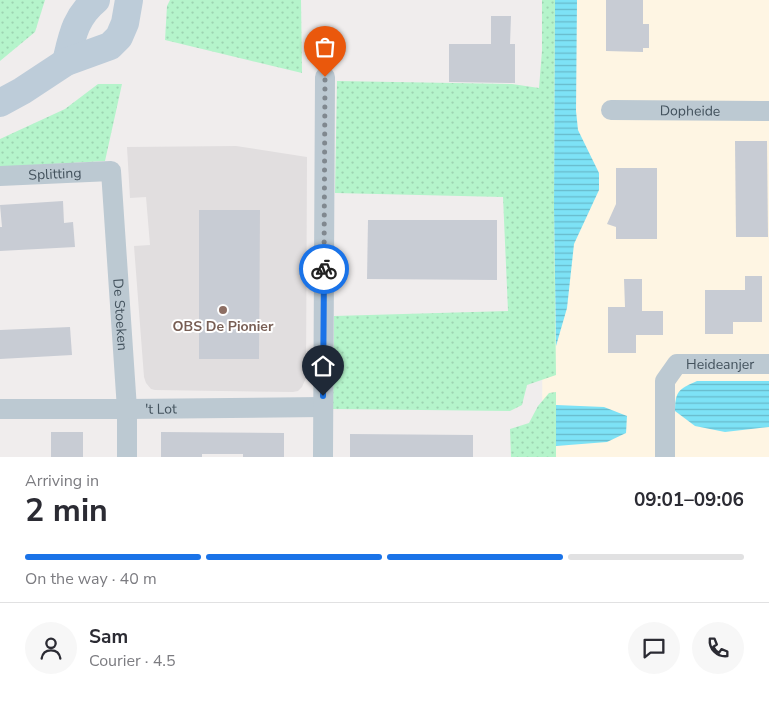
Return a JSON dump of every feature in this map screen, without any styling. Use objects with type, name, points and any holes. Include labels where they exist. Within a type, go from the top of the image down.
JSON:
[{"type":"main road","points":[[66,62],[76,26],[84,10],[96,0]]},
{"type":"main road","points":[[0,103],[66,62],[110,46],[119,37],[125,22],[129,0]]},
{"type":"street","points":[[323,457],[325,77]]},
{"type":"street","name":"Dopheide","points":[[610,110],[769,110]]},
{"type":"street","name":"Splitting","points":[[0,176],[111,171]]},
{"type":"street","name":"De Stoeken","points":[[111,171],[127,410],[127,457]]},
{"type":"street","name":"Heideanjer","points":[[665,457],[665,380],[678,364],[769,364]]},
{"type":"street","name":"'t Lot","points":[[0,409],[323,414]]},
{"type":"shaded area","points":[[544,0],[769,0],[769,457],[542,457]]},
{"type":"shaded area","name":"OBS De Pionier","points":[[236,146],[307,157],[306,378],[302,387],[298,391],[293,392],[151,389],[144,377],[134,246],[150,245],[146,197],[130,198],[127,147]]},
{"type":"green space","points":[[0,0],[45,0],[35,32],[0,61]]},
{"type":"green space","points":[[170,0],[301,0],[302,73],[165,40],[167,6]]},
{"type":"green space","points":[[542,0],[555,0],[554,207],[556,375],[527,385],[522,405],[510,411],[333,409],[334,316],[508,311],[503,197],[335,193],[337,81],[512,84],[539,88],[542,51]]},
{"type":"green space","points":[[98,84],[122,84],[105,161],[0,167],[0,139],[65,109]]},
{"type":"green space","points":[[556,392],[556,457],[511,457],[510,429],[529,423],[538,406],[549,393]]},
{"type":"water","points":[[555,0],[577,0],[576,111],[578,130],[599,173],[599,190],[574,244],[567,308],[556,346],[554,207]]},
{"type":"water","points":[[697,381],[769,381],[769,427],[725,432],[695,426],[675,411],[675,404],[679,392]]},
{"type":"water","points":[[556,405],[604,407],[627,416],[626,433],[607,442],[556,446]]},
{"type":"building","points":[[606,0],[643,0],[643,24],[649,24],[649,48],[643,48],[643,52],[606,51]]},
{"type":"building","points":[[491,16],[511,16],[510,44],[515,44],[515,83],[449,82],[449,44],[491,44]]},
{"type":"building","points":[[735,141],[767,141],[768,237],[736,237]]},
{"type":"building","points":[[616,168],[657,168],[657,239],[616,239],[616,227],[607,224],[616,204]]},
{"type":"building","points":[[63,201],[64,223],[73,222],[75,247],[0,251],[0,227],[2,227],[0,205]]},
{"type":"building","points":[[199,210],[260,210],[259,359],[199,359]]},
{"type":"building","points":[[368,220],[497,220],[497,280],[367,279]]},
{"type":"building","points":[[745,276],[762,276],[762,322],[733,322],[733,334],[705,334],[705,290],[745,290]]},
{"type":"building","points":[[624,279],[642,279],[642,311],[663,311],[663,335],[636,335],[636,353],[608,353],[608,307],[625,307]]},
{"type":"building","points":[[70,327],[72,355],[0,359],[0,330]]},
{"type":"building","points":[[51,432],[83,432],[83,457],[51,457]]},
{"type":"building","points":[[161,432],[284,433],[284,457],[202,454],[202,457],[161,457]]},
{"type":"building","points":[[350,434],[473,435],[473,457],[350,457]]},
{"type":"way so far","points":[[324,269],[325,77]]},
{"type":"place","name":"OBS De Pionier","points":[[223,310]]},
{"type":"route","points":[[323,396],[324,269]]}]
